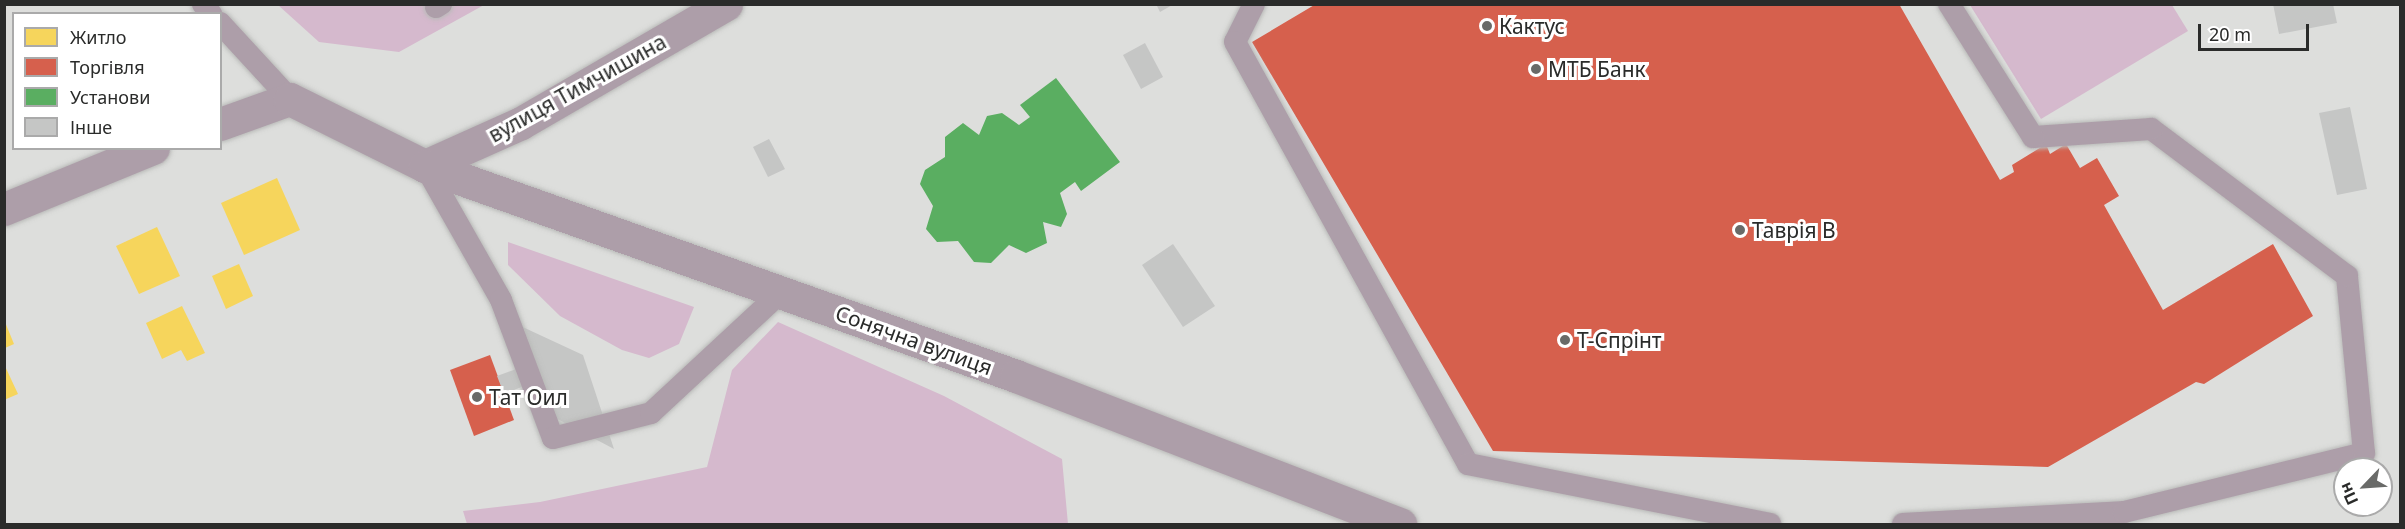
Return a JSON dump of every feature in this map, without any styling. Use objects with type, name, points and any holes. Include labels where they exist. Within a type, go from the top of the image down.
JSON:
[{"type":"street","name":"вулиця Тимчишина","points":[[425,166],[521,123],[726,4]]},
{"type":"street","name":"Сонячна вулиця","points":[[290,99],[425,166],[1016,376],[1400,525]]},
{"type":"street","points":[[222,123],[290,99]]},
{"type":"street","points":[[4,209],[148,150]]},
{"type":"lane","points":[[1254,4],[1235,42],[1468,464],[1770,525]]},
{"type":"lane","points":[[1903,525],[2124,512],[2364,453],[2347,276],[2151,129],[2033,137],[1949,4]]},
{"type":"lane","points":[[222,25],[290,99]]},
{"type":"lane","points":[[425,166],[501,300],[554,438],[651,412],[780,293]]},
{"type":"shaded area","points":[[278,5],[484,5],[399,52],[319,42]]},
{"type":"shaded area","points":[[1970,5],[2172,5],[2188,31],[2041,119]]},
{"type":"shaded area","points":[[508,242],[694,307],[679,344],[649,358],[622,350],[560,316],[508,265]]},
{"type":"shaded area","points":[[778,322],[944,396],[1062,459],[1068,524],[467,524],[463,511],[540,502],[707,467],[732,370]]},
{"type":"building: Житло","points":[[277,178],[300,230],[244,255],[221,203]]},
{"type":"building: Житло","points":[[157,227],[180,276],[139,294],[116,246]]},
{"type":"building: Житло","points":[[239,264],[253,296],[226,309],[212,276]]},
{"type":"building: Житло","points":[[182,306],[205,353],[187,361],[181,350],[162,359],[146,323]]},
{"type":"building: Житло","points":[[5,322],[14,344],[5,348]]},
{"type":"building: Житло","points":[[4,364],[18,394],[4,400]]},
{"type":"building: Торгівля","name":"Таврія В","points":[[1316,4],[1899,4],[2000,180],[2014,172],[2012,165],[2046,144],[2050,154],[2066,144],[2080,168],[2097,158],[2119,196],[2104,205],[2163,310],[2273,244],[2313,316],[2204,384],[2196,382],[2048,467],[1493,451],[1252,42]]},
{"type":"building: Торгівля","points":[[490,355],[514,420],[474,436],[450,370]]},
{"type":"building: Установи","points":[[1056,78],[1120,162],[1081,191],[1075,182],[1060,193],[1067,214],[1061,227],[1043,222],[1047,243],[1026,253],[1009,245],[991,263],[974,262],[958,241],[937,242],[926,229],[933,206],[920,184],[925,170],[945,157],[945,137],[963,123],[979,135],[987,116],[1002,113],[1019,125],[1030,117],[1020,105]]},
{"type":"building: Інше","points":[[1156,4],[1174,4],[1160,12]]},
{"type":"building: Інше","points":[[2273,4],[2333,4],[2337,23],[2279,34]]},
{"type":"building: Інше","points":[[1145,43],[1163,77],[1141,89],[1123,55]]},
{"type":"building: Інше","points":[[2350,107],[2367,189],[2337,195],[2319,113]]},
{"type":"building: Інше","points":[[769,139],[785,169],[768,177],[753,147]]},
{"type":"building: Інше","points":[[1173,244],[1215,306],[1183,327],[1142,265]]},
{"type":"building: Інше","points":[[514,323],[583,355],[614,449],[550,415],[536,381],[504,394],[497,376],[530,364]]},
{"type":"place","name":"Кактус","points":[[1487,26]]},
{"type":"place","name":"МТБ Банк","points":[[1536,69]]},
{"type":"place","name":"Таврія В","points":[[1740,230]]},
{"type":"place","name":"Т-Спрінт","points":[[1565,340]]},
{"type":"place","name":"Тат Оил","points":[[477,397]]}]
